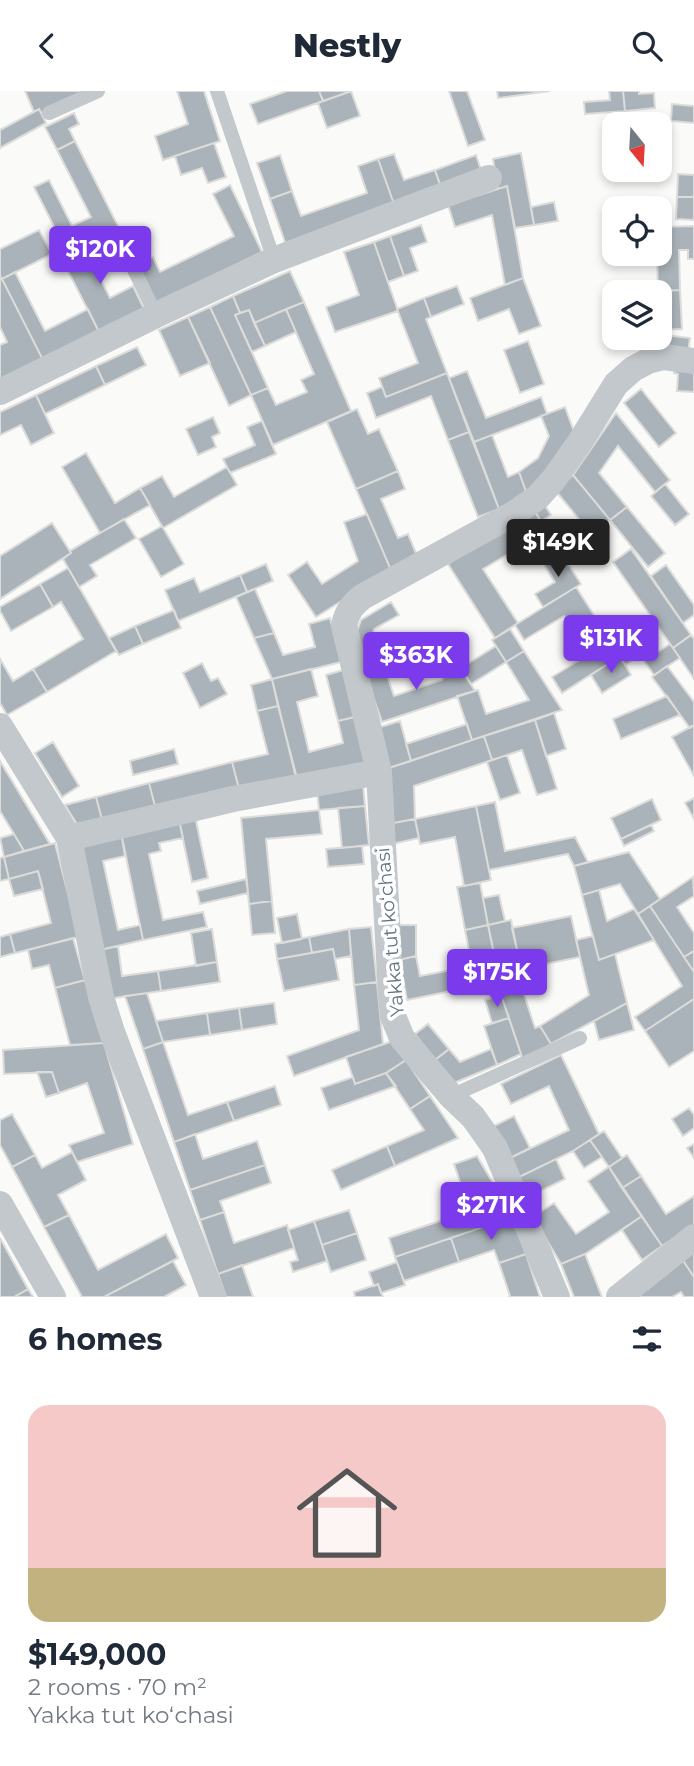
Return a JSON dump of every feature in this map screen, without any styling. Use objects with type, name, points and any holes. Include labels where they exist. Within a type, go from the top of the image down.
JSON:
[{"type":"street","points":[[0,392],[274,260],[489,178]]},
{"type":"street","name":"Yakka tut koʻchasi","points":[[556,1297],[495,1148],[473,1117],[451,1096],[402,1038],[393,1016],[379,772],[345,625],[353,604],[362,597],[515,513],[538,497],[580,442],[616,384],[634,369],[648,361],[664,357],[694,361]]},
{"type":"street","points":[[0,726],[68,838],[101,997],[112,1032],[213,1297]]},
{"type":"street","points":[[68,838],[233,799],[379,772]]},
{"type":"street","points":[[0,1204],[53,1297]]},
{"type":"street","points":[[619,1297],[694,1237]]},
{"type":"lane","points":[[49,113],[98,91]]},
{"type":"lane","points":[[217,91],[274,260]]},
{"type":"lane","points":[[122,246],[156,315]]},
{"type":"lane","points":[[451,1096],[580,1038]]},
{"type":"building","points":[[25,91],[92,91],[41,113],[39,109],[34,112]]},
{"type":"building","points":[[177,91],[204,91],[220,141],[163,160],[155,136],[188,124]]},
{"type":"building","points":[[287,91],[319,91],[323,101],[258,124],[250,104]]},
{"type":"building","points":[[319,91],[352,91],[323,101]]},
{"type":"building","points":[[351,91],[360,116],[327,128],[318,103]]},
{"type":"building","points":[[449,91],[467,91],[485,140],[468,146]]},
{"type":"building","points":[[497,91],[550,91],[498,98]]},
{"type":"building","points":[[609,91],[623,91],[625,111],[585,114],[584,102],[610,100]]},
{"type":"building","points":[[623,91],[654,93],[655,108],[625,111]]},
{"type":"building","points":[[672,104],[694,106],[694,123],[672,121]]},
{"type":"building","points":[[39,109],[46,123],[0,148],[0,130]]},
{"type":"building","points":[[74,113],[79,124],[69,129],[75,141],[57,150],[45,127]]},
{"type":"building","points":[[75,141],[119,228],[68,254],[34,187],[49,180],[72,226],[91,217],[57,150]]},
{"type":"building","points":[[214,143],[226,177],[208,183],[202,168],[181,175],[175,156]]},
{"type":"building","points":[[521,153],[534,225],[515,228],[507,186],[498,189],[493,159]]},
{"type":"building","points":[[394,154],[404,180],[435,170],[442,190],[395,207],[378,159]]},
{"type":"building","points":[[280,155],[292,191],[270,199],[257,163]]},
{"type":"building","points":[[476,155],[481,170],[440,185],[435,170]]},
{"type":"building","points":[[378,159],[395,207],[286,245],[270,199],[292,191],[301,216],[367,193],[358,166]]},
{"type":"building","points":[[678,174],[694,175],[694,197],[677,197]]},
{"type":"building","points":[[230,185],[262,252],[154,305],[135,266],[153,257],[160,272],[234,236],[213,194]]},
{"type":"building","points":[[507,186],[523,278],[505,285],[492,215],[455,227],[448,205]]},
{"type":"building","points":[[677,197],[694,197],[694,220],[676,219]]},
{"type":"building","points":[[554,202],[558,221],[534,225],[531,207]]},
{"type":"building","points":[[421,225],[427,242],[410,248],[418,271],[404,276],[390,236]]},
{"type":"building","points":[[694,226],[694,259],[688,259],[688,250],[679,250],[680,290],[672,290],[672,280],[658,280],[657,266],[672,266],[672,227]]},
{"type":"building","points":[[119,228],[125,240],[112,247],[106,235]]},
{"type":"building","points":[[39,230],[52,254],[2,279],[0,249]]},
{"type":"building","points":[[106,235],[114,251],[92,262],[110,298],[133,286],[144,309],[99,332],[61,257]]},
{"type":"building","points":[[390,236],[404,276],[388,282],[374,242]]},
{"type":"building","points":[[374,242],[398,311],[335,332],[326,307],[359,295],[344,252]]},
{"type":"building","points":[[290,271],[304,302],[254,323],[249,310],[240,313],[233,296]]},
{"type":"building","points":[[15,272],[45,331],[88,309],[99,332],[43,360],[2,279]]},
{"type":"building","points":[[523,278],[541,326],[519,334],[509,309],[478,321],[470,298]]},
{"type":"building","points":[[2,279],[43,360],[0,382],[0,345],[7,342],[0,327]]},
{"type":"building","points":[[457,286],[464,304],[431,317],[424,298]]},
{"type":"building","points":[[672,290],[680,290],[682,329],[672,329]]},
{"type":"building","points":[[233,296],[240,313],[235,315],[268,388],[251,395],[210,307]]},
{"type":"building","points":[[424,298],[431,317],[426,319],[447,373],[386,397],[379,378],[418,363],[397,309]]},
{"type":"building","points":[[304,302],[351,411],[273,445],[251,395],[268,388],[276,405],[307,392],[301,380],[314,374],[286,309]]},
{"type":"building","points":[[210,307],[251,395],[229,406],[188,317]]},
{"type":"building","points":[[286,309],[296,332],[265,346],[254,323]]},
{"type":"building","points":[[249,310],[265,346],[252,352],[235,315]]},
{"type":"building","points":[[188,317],[210,363],[180,376],[159,330]]},
{"type":"building","points":[[672,336],[690,338],[687,359],[662,355],[663,350],[672,350]]},
{"type":"building","points":[[528,341],[544,384],[520,393],[504,350]]},
{"type":"building","points":[[137,347],[146,365],[105,385],[96,366]]},
{"type":"building","points":[[96,366],[105,385],[45,414],[36,395]]},
{"type":"building","points":[[675,367],[694,369],[694,392],[677,391],[678,374],[674,373]]},
{"type":"building","points":[[467,371],[486,418],[541,397],[547,414],[474,442],[449,378]]},
{"type":"building","points":[[447,373],[469,432],[448,440],[431,396],[376,418],[367,393],[382,387],[386,397]]},
{"type":"building","points":[[641,389],[676,433],[659,447],[624,403]]},
{"type":"building","points":[[36,395],[54,433],[31,445],[21,425],[0,435],[0,412]]},
{"type":"building","points":[[565,407],[576,437],[528,497],[519,472],[538,458],[549,436],[541,416]]},
{"type":"building","points":[[357,409],[368,434],[379,429],[398,471],[356,489],[327,422]]},
{"type":"building","points":[[616,413],[670,480],[655,492],[618,446],[599,473],[627,507],[610,520],[573,475]]},
{"type":"building","points":[[213,417],[220,433],[212,437],[216,447],[198,455],[186,429]]},
{"type":"building","points":[[262,421],[276,454],[230,473],[223,459],[255,445],[247,427]]},
{"type":"building","points":[[469,432],[499,509],[478,517],[448,440]]},
{"type":"building","points":[[492,435],[508,477],[519,472],[528,497],[499,509],[474,442]]},
{"type":"building","points":[[86,453],[115,503],[140,488],[150,505],[100,533],[62,467]]},
{"type":"building","points":[[227,467],[237,485],[163,528],[140,488],[162,476],[174,497]]},
{"type":"building","points":[[398,471],[405,489],[381,499],[398,538],[408,534],[418,558],[391,570],[356,489]]},
{"type":"building","points":[[573,475],[610,520],[592,535],[555,490]]},
{"type":"building","points":[[665,484],[689,514],[675,525],[651,496]]},
{"type":"building","points":[[544,504],[551,515],[541,521],[534,510]]},
{"type":"building","points":[[627,507],[665,553],[648,567],[610,520]]},
{"type":"building","points":[[534,510],[546,530],[518,548],[505,527]]},
{"type":"building","points":[[367,514],[391,570],[316,617],[288,575],[307,562],[322,584],[358,561],[344,522]]},
{"type":"building","points":[[124,519],[136,538],[90,565],[97,576],[79,587],[63,559],[70,551]]},
{"type":"building","points":[[52,523],[71,553],[0,599],[0,556]]},
{"type":"building","points":[[162,526],[184,564],[161,577],[139,539]]},
{"type":"building","points":[[505,527],[518,548],[483,569],[518,623],[495,638],[448,564]]},
{"type":"building","points":[[546,530],[559,550],[542,561],[528,541]]},
{"type":"building","points":[[631,549],[691,635],[673,648],[613,562]]},
{"type":"building","points":[[559,550],[581,584],[543,607],[535,594],[555,582],[542,561]]},
{"type":"building","points":[[266,564],[273,581],[247,592],[240,575]]},
{"type":"building","points":[[666,565],[694,605],[694,615],[683,623],[651,576]]},
{"type":"building","points":[[68,568],[116,651],[47,692],[33,669],[83,639],[61,602],[53,607],[40,584]]},
{"type":"building","points":[[240,575],[247,592],[178,621],[165,590],[194,578],[200,592]]},
{"type":"building","points":[[40,584],[53,607],[11,631],[0,607]]},
{"type":"building","points":[[576,587],[620,656],[562,693],[552,677],[588,655],[564,616],[524,640],[515,625]]},
{"type":"building","points":[[255,589],[274,633],[254,638],[236,597]]},
{"type":"building","points":[[391,602],[399,615],[374,629],[373,633],[384,666],[365,673],[354,640],[361,620]]},
{"type":"building","points":[[174,610],[181,628],[143,644],[135,626]]},
{"type":"building","points":[[330,618],[341,662],[272,679],[254,638],[274,633],[283,655],[315,647],[309,624]]},
{"type":"building","points":[[135,626],[143,644],[119,655],[109,638]]},
{"type":"building","points":[[510,629],[524,651],[506,662],[492,640]]},
{"type":"building","points":[[632,635],[638,644],[645,640],[655,654],[670,644],[680,658],[654,675],[640,655],[625,665],[614,647]]},
{"type":"building","points":[[691,635],[694,639],[694,679],[673,648]]},
{"type":"building","points":[[496,646],[506,662],[471,684],[461,668]]},
{"type":"building","points":[[524,651],[562,710],[472,740],[457,696],[478,690],[486,714],[529,700],[506,662]]},
{"type":"building","points":[[620,656],[631,675],[602,693],[591,675]]},
{"type":"building","points":[[0,659],[13,681],[33,669],[47,692],[7,715],[0,703]]},
{"type":"building","points":[[451,660],[458,664],[475,691],[382,722],[365,673],[384,666],[394,696],[442,680]]},
{"type":"building","points":[[202,663],[211,681],[218,678],[227,694],[200,708],[183,673]]},
{"type":"building","points":[[667,666],[694,702],[694,725],[690,728],[652,677]]},
{"type":"building","points":[[311,669],[318,696],[297,702],[309,752],[343,743],[338,721],[359,716],[370,763],[297,782],[272,679]]},
{"type":"building","points":[[347,669],[359,716],[338,721],[326,675]]},
{"type":"building","points":[[272,679],[278,706],[257,711],[251,685]]},
{"type":"building","points":[[667,696],[680,715],[621,739],[613,719]]},
{"type":"building","points":[[278,706],[297,778],[240,792],[232,762],[268,754],[257,711]]},
{"type":"building","points":[[554,713],[566,749],[546,756],[535,720]]},
{"type":"building","points":[[535,720],[557,789],[537,795],[522,750],[492,760],[484,736]]},
{"type":"building","points":[[400,721],[411,761],[386,769],[377,728]]},
{"type":"building","points":[[467,724],[472,740],[411,761],[406,744]]},
{"type":"building","points":[[694,725],[694,776],[672,737]]},
{"type":"building","points":[[484,736],[492,760],[414,786],[415,819],[388,824],[386,769]]},
{"type":"building","points":[[53,742],[79,786],[62,797],[35,753]]},
{"type":"building","points":[[174,749],[178,764],[133,775],[130,761]]},
{"type":"building","points":[[507,755],[520,793],[500,800],[487,762]]},
{"type":"building","points":[[0,761],[50,844],[24,851],[0,811]]},
{"type":"building","points":[[232,762],[239,789],[156,810],[149,783]]},
{"type":"building","points":[[149,783],[156,810],[103,823],[96,797]]},
{"type":"building","points":[[363,785],[365,806],[319,810],[317,790]]},
{"type":"building","points":[[96,797],[103,823],[80,829],[65,805]]},
{"type":"building","points":[[694,798],[694,819],[685,803]]},
{"type":"building","points":[[652,799],[661,820],[621,839],[611,818]]},
{"type":"building","points":[[495,802],[505,851],[575,837],[588,862],[574,866],[568,854],[489,870],[476,806]]},
{"type":"building","points":[[365,806],[369,845],[342,848],[338,808]]},
{"type":"building","points":[[476,806],[491,880],[464,886],[455,837],[420,844],[415,819]]},
{"type":"building","points":[[319,810],[322,834],[266,839],[272,901],[249,904],[241,818]]},
{"type":"building","points":[[195,816],[208,878],[192,882],[179,820]]},
{"type":"building","points":[[415,819],[419,838],[392,844],[388,824]]},
{"type":"building","points":[[179,820],[183,838],[159,843],[161,851],[149,854],[163,920],[203,912],[207,927],[143,940],[121,832]]},
{"type":"building","points":[[651,825],[654,831],[624,846],[621,839]]},
{"type":"building","points":[[121,832],[125,856],[103,861],[118,930],[140,925],[143,940],[100,950],[77,841]]},
{"type":"building","points":[[14,834],[24,851],[4,857],[0,838]]},
{"type":"building","points":[[55,843],[79,937],[15,953],[10,934],[51,923],[38,871],[9,879],[4,857]]},
{"type":"building","points":[[362,846],[364,864],[328,867],[326,849]]},
{"type":"building","points":[[629,852],[660,899],[638,914],[620,884],[582,895],[574,866]]},
{"type":"building","points":[[4,857],[9,879],[0,881],[0,858]]},
{"type":"building","points":[[38,871],[43,889],[14,896],[9,879]]},
{"type":"building","points":[[693,877],[694,896],[677,907],[694,933],[694,951],[684,957],[650,906]]},
{"type":"building","points":[[246,879],[248,893],[200,904],[197,891]]},
{"type":"building","points":[[480,883],[488,925],[465,930],[457,887]]},
{"type":"building","points":[[599,890],[607,921],[634,909],[654,940],[599,960],[582,895]]},
{"type":"building","points":[[499,895],[505,921],[488,925],[483,898]]},
{"type":"building","points":[[272,901],[275,933],[252,935],[249,904]]},
{"type":"building","points":[[650,906],[694,972],[694,999],[645,1031],[635,1017],[682,986],[638,914]]},
{"type":"building","points":[[297,914],[302,939],[282,943],[277,918]]},
{"type":"building","points":[[571,916],[580,957],[521,969],[512,928]]},
{"type":"building","points":[[511,920],[521,969],[498,974],[488,925]]},
{"type":"building","points":[[398,925],[416,925],[416,956],[399,960]]},
{"type":"building","points":[[488,925],[500,981],[407,1000],[399,960],[416,956],[420,976],[472,966],[465,930]]},
{"type":"building","points":[[371,927],[377,982],[354,985],[349,929]]},
{"type":"building","points":[[212,929],[217,962],[196,966],[191,933]]},
{"type":"building","points":[[349,929],[351,956],[335,959],[333,949],[312,953],[309,937]]},
{"type":"building","points":[[10,934],[15,953],[0,957],[0,937]]},
{"type":"building","points":[[593,936],[599,960],[615,954],[627,1003],[551,1044],[540,1026],[589,995],[576,940]]},
{"type":"building","points":[[309,937],[312,953],[277,959],[275,944]]},
{"type":"building","points":[[73,938],[85,980],[55,988],[49,965],[32,969],[28,950]]},
{"type":"building","points":[[118,946],[122,976],[158,971],[161,991],[107,999],[100,950]]},
{"type":"building","points":[[333,949],[339,980],[284,991],[277,959]]},
{"type":"building","points":[[694,951],[694,972],[684,957]]},
{"type":"building","points":[[217,962],[220,982],[161,991],[158,971]]},
{"type":"building","points":[[85,980],[104,1043],[70,1045],[55,988]]},
{"type":"building","points":[[377,982],[383,1044],[294,1076],[287,1056],[359,1030],[354,985]]},
{"type":"building","points":[[522,988],[535,1028],[540,1026],[551,1044],[523,1060],[501,995]]},
{"type":"building","points":[[147,993],[163,1042],[143,1049],[125,996]]},
{"type":"building","points":[[501,995],[509,1018],[492,1023],[485,1000]]},
{"type":"building","points":[[694,999],[694,1051],[669,1067],[645,1031]]},
{"type":"building","points":[[274,1003],[277,1024],[242,1030],[239,1008]]},
{"type":"building","points":[[627,1003],[634,1030],[599,1040],[594,1021]]},
{"type":"building","points":[[239,1008],[242,1030],[210,1035],[207,1013]]},
{"type":"building","points":[[207,1013],[210,1035],[163,1042],[156,1021]]},
{"type":"building","points":[[509,1018],[521,1054],[497,1065],[484,1026]]},
{"type":"building","points":[[428,1024],[449,1049],[435,1060],[415,1034]]},
{"type":"building","points":[[393,1041],[406,1060],[386,1073],[355,1084],[346,1057]]},
{"type":"building","points":[[163,1042],[188,1115],[227,1102],[234,1121],[174,1142],[143,1049]]},
{"type":"building","points":[[104,1043],[133,1144],[77,1162],[69,1145],[104,1133],[87,1083],[59,1093],[52,1072],[4,1074],[3,1050]]},
{"type":"building","points":[[449,1049],[460,1062],[491,1049],[497,1065],[454,1083],[435,1060]]},
{"type":"building","points":[[561,1055],[599,1134],[573,1151],[519,1177],[510,1158],[569,1130],[549,1086],[511,1104],[501,1084]]},
{"type":"building","points":[[406,1060],[430,1096],[410,1109],[386,1073]]},
{"type":"building","points":[[37,1072],[52,1072],[59,1093],[46,1097]]},
{"type":"building","points":[[386,1073],[396,1086],[329,1110],[321,1088],[353,1077],[355,1084]]},
{"type":"building","points":[[275,1086],[281,1105],[234,1121],[227,1102]]},
{"type":"building","points":[[430,1096],[458,1138],[395,1166],[387,1146],[424,1130],[410,1109]]},
{"type":"building","points":[[689,1108],[694,1115],[694,1128],[683,1136],[672,1119]]},
{"type":"building","points":[[12,1114],[35,1155],[12,1167],[0,1145],[0,1120]]},
{"type":"building","points":[[514,1116],[530,1148],[510,1158],[494,1126]]},
{"type":"building","points":[[604,1131],[622,1158],[609,1167],[590,1140]]},
{"type":"building","points":[[195,1134],[203,1159],[257,1141],[265,1165],[190,1190],[174,1142]]},
{"type":"building","points":[[590,1140],[602,1157],[584,1168],[573,1151]]},
{"type":"building","points":[[694,1144],[694,1158],[687,1148]]},
{"type":"building","points":[[387,1146],[395,1166],[341,1190],[332,1170]]},
{"type":"building","points":[[72,1152],[86,1180],[58,1195],[69,1215],[44,1227],[12,1167],[35,1155],[42,1168]]},
{"type":"building","points":[[627,1155],[641,1176],[622,1188],[609,1167]]},
{"type":"building","points":[[477,1156],[513,1217],[395,1257],[389,1238],[470,1211],[454,1164]]},
{"type":"building","points":[[556,1159],[565,1179],[528,1197],[519,1177]]},
{"type":"building","points":[[265,1165],[271,1183],[220,1201],[224,1212],[200,1220],[190,1190]]},
{"type":"building","points":[[609,1167],[642,1216],[585,1254],[561,1264],[533,1217],[554,1203],[576,1234],[609,1212],[588,1181]]},
{"type":"building","points":[[641,1176],[666,1214],[694,1196],[694,1225],[662,1246],[622,1188]]},
{"type":"building","points":[[349,1210],[357,1233],[322,1245],[314,1221]]},
{"type":"building","points":[[224,1212],[234,1243],[287,1225],[294,1248],[218,1274],[200,1220]]},
{"type":"building","points":[[69,1215],[98,1270],[166,1234],[178,1258],[104,1297],[82,1297],[44,1227]]},
{"type":"building","points":[[642,1216],[662,1246],[642,1260],[622,1230]]},
{"type":"building","points":[[513,1217],[526,1254],[499,1263],[494,1250],[459,1262],[451,1238]]},
{"type":"building","points":[[314,1221],[327,1261],[293,1272],[290,1262],[298,1260],[288,1230]]},
{"type":"building","points":[[357,1233],[366,1260],[331,1272],[322,1245]]},
{"type":"building","points":[[0,1238],[28,1289],[14,1297],[0,1297]]},
{"type":"building","points":[[451,1238],[459,1262],[404,1281],[395,1257]]},
{"type":"building","points":[[694,1247],[694,1277],[682,1259]]},
{"type":"building","points":[[526,1254],[540,1297],[508,1297],[510,1296],[499,1263]]},
{"type":"building","points":[[585,1254],[602,1297],[574,1297],[561,1264]]},
{"type":"building","points":[[682,1259],[694,1277],[694,1297],[684,1297],[681,1292],[672,1297],[631,1297]]},
{"type":"building","points":[[173,1261],[186,1285],[164,1297],[104,1297]]},
{"type":"building","points":[[397,1262],[405,1285],[381,1293],[378,1284],[374,1286],[369,1272]]},
{"type":"building","points":[[242,1265],[253,1297],[226,1297],[218,1274]]},
{"type":"building","points":[[378,1284],[383,1297],[355,1297],[354,1292]]},
{"type":"building","points":[[28,1289],[33,1297],[14,1297]]}]
